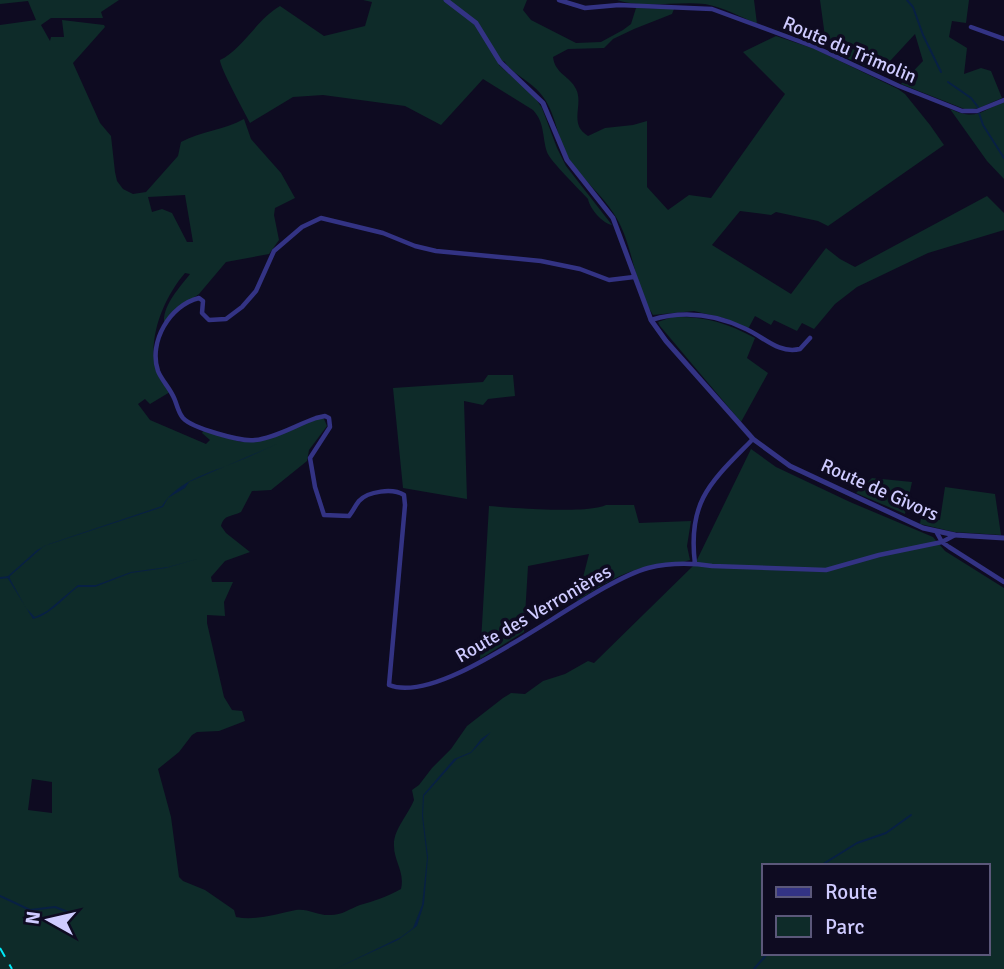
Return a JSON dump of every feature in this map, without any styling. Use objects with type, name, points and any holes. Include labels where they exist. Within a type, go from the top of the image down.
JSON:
[{"type":"street","name":"Route de Givors","points":[[446,0],[476,23],[500,62],[543,103],[567,160],[609,213],[620,234],[651,320],[666,341],[753,439],[790,466],[937,533],[1004,538]]},
{"type":"street","name":"Route du Trimolin","points":[[559,0],[585,8],[619,5],[712,9],[815,47],[899,86],[962,111],[977,111],[1004,100]]},
{"type":"street","points":[[971,27],[1004,39]]},
{"type":"street","name":"Route des Verronières","points":[[634,277],[609,280],[580,269],[541,261],[436,251],[383,233],[321,218],[302,227],[274,251],[256,291],[232,316],[217,321],[209,320],[202,313],[203,301],[199,298],[177,311],[164,325],[158,337],[157,364],[181,415],[196,426],[256,440],[318,417],[329,418],[330,427],[310,458],[324,515],[349,516],[361,499],[371,494],[393,491],[404,495],[401,560],[389,685],[394,687],[426,685],[477,664],[588,596],[629,575],[659,566],[695,564]]},
{"type":"street","points":[[651,320],[683,314],[709,316],[746,329],[779,348],[789,350],[800,349],[810,338]]},
{"type":"street","points":[[753,439],[723,467],[704,497],[694,525],[692,540],[695,564],[826,569],[942,542],[955,535]]},
{"type":"street","points":[[937,533],[942,542],[1004,582]]},
{"type":"green space","points":[[0,0],[119,0],[101,12],[103,18],[51,18],[41,25],[50,41],[51,37],[64,37],[62,20],[105,27],[73,63],[100,123],[111,136],[117,181],[123,189],[133,194],[146,192],[178,156],[181,142],[244,119],[251,139],[281,173],[295,198],[275,208],[279,240],[269,254],[226,262],[199,294],[164,322],[169,303],[190,274],[185,273],[178,282],[165,305],[154,344],[157,372],[170,392],[150,404],[145,399],[138,404],[150,420],[206,444],[210,440],[203,431],[241,442],[258,442],[317,419],[324,419],[327,426],[309,450],[307,461],[271,490],[252,491],[241,512],[222,522],[221,526],[226,533],[250,552],[225,561],[211,577],[212,582],[233,582],[224,602],[225,616],[207,615],[207,623],[224,697],[232,710],[242,711],[245,721],[219,731],[197,732],[179,752],[158,769],[171,817],[179,877],[183,881],[205,890],[234,910],[236,917],[244,918],[266,917],[300,910],[324,915],[337,914],[401,889],[402,877],[394,851],[394,840],[414,800],[412,790],[451,749],[467,726],[511,693],[525,694],[543,681],[565,674],[588,661],[594,663],[695,564],[751,449],[776,467],[933,537],[945,551],[1004,588],[1004,969],[0,969],[0,25],[36,20],[28,1],[0,4]],"holes":[[[185,195],[193,242],[187,242],[172,213],[162,209],[152,212],[148,197]],[[32,779],[52,782],[52,813],[28,810]]]},
{"type":"green space","points":[[363,0],[527,0],[523,10],[531,20],[576,43],[601,42],[623,30],[631,24],[636,8],[674,9],[672,14],[613,39],[604,48],[568,49],[553,57],[554,63],[576,89],[579,126],[588,136],[605,128],[647,121],[647,187],[668,210],[689,195],[711,198],[785,94],[743,52],[776,36],[815,49],[898,89],[905,94],[944,145],[828,226],[818,221],[776,212],[771,215],[740,211],[712,245],[791,294],[826,248],[855,267],[987,196],[1004,213],[1004,230],[928,253],[857,287],[835,304],[814,329],[802,323],[797,331],[774,320],[771,325],[755,316],[748,329],[727,319],[694,311],[653,315],[641,291],[626,238],[614,214],[565,152],[546,100],[504,61],[499,65],[534,96],[542,108],[566,166],[612,225],[597,215],[588,199],[549,156],[541,125],[533,110],[483,79],[441,125],[405,106],[323,95],[293,97],[250,123],[220,60],[280,6],[324,36],[365,26],[372,2]]},
{"type":"green space","points":[[617,0],[754,0],[757,24],[705,4],[638,4]]},
{"type":"green space","points":[[820,0],[969,0],[966,23],[952,21],[949,37],[967,48],[964,74],[981,68],[991,71],[1002,98],[967,110],[901,84],[923,61],[915,34],[879,73],[830,50],[826,44]]},
{"type":"green space","points":[[1004,102],[1004,179],[987,161],[950,109],[973,114]]},
{"type":"green space","points":[[672,317],[715,321],[755,338],[747,358],[768,373],[741,422],[660,326],[658,322]]},
{"type":"green space","points":[[488,375],[513,375],[515,396],[488,399],[483,405],[464,401],[467,499],[403,488],[393,388],[483,382]]},
{"type":"green space","points":[[872,478],[912,482],[905,514],[856,493]]},
{"type":"green space","points":[[945,487],[995,494],[1001,535],[954,532],[920,524],[921,518],[940,520]]},
{"type":"green space","points":[[634,505],[639,523],[691,521],[687,546],[690,560],[628,572],[577,601],[589,554],[528,566],[524,632],[480,659],[489,506],[567,510]]},
{"type":"water","points":[[189,483],[185,488],[168,498],[177,490]]},
{"type":"water","points":[[168,498],[163,507],[47,545],[162,506]]},
{"type":"water","points":[[43,547],[9,577],[25,605],[7,577]]},
{"type":"water","points":[[197,559],[166,568],[131,573],[95,587],[78,587],[40,617],[33,619],[27,608],[35,617],[47,611],[78,585],[96,585],[131,572],[168,567]]},
{"type":"water","points":[[491,732],[471,753],[457,759],[424,796],[423,816],[428,857],[424,904],[417,926],[398,940],[335,969],[401,937],[413,928],[422,905],[427,858],[422,816],[423,795],[454,759],[471,752],[481,739]]},
{"type":"waterway","points":[[907,0],[913,7],[941,72]]},
{"type":"waterway","points":[[948,82],[971,98],[978,107]]},
{"type":"waterway","points":[[979,113],[983,125],[1004,158]]},
{"type":"waterway","points":[[0,578],[9,577]]},
{"type":"waterway","points":[[823,864],[857,843],[886,833],[911,815]]},
{"type":"waterway","points":[[0,896],[30,910],[55,907],[76,915]]},
{"type":"waterway","points":[[754,969],[766,955]]},
{"type":"railway","points":[[0,948],[12,969]]}]
